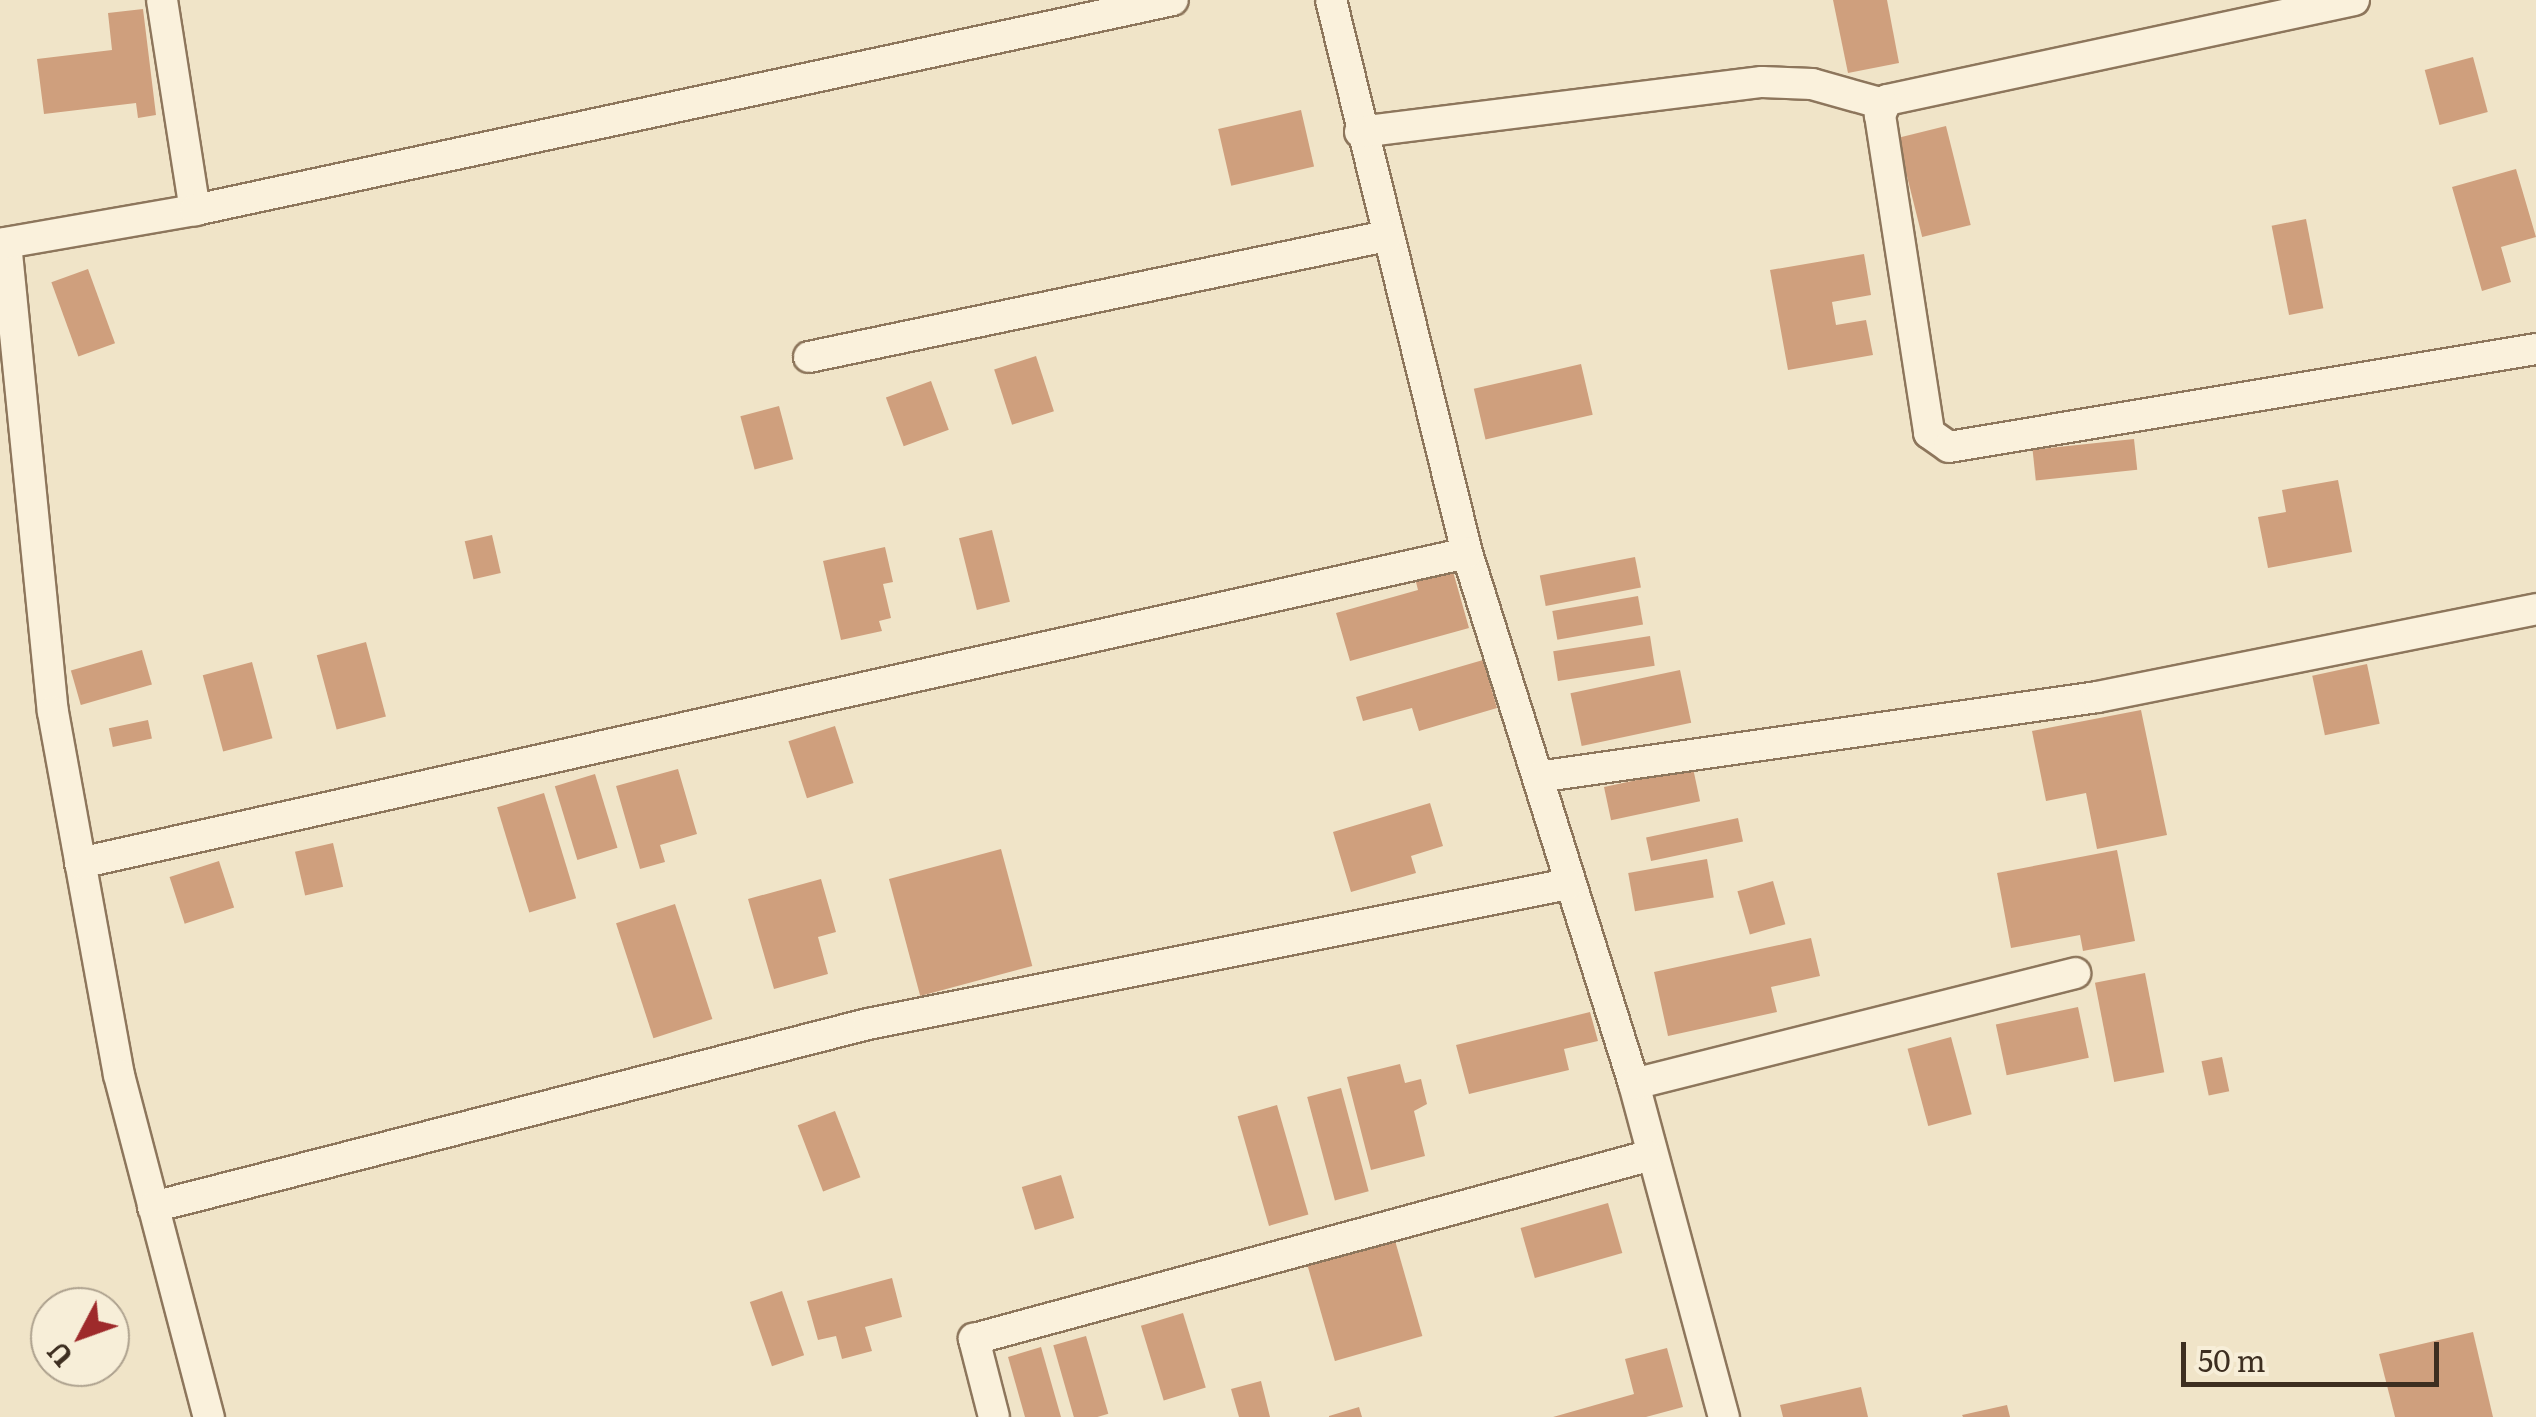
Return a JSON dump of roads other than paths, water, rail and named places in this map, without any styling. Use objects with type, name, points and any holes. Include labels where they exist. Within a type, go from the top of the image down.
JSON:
[{"type":"street","points":[[162,0],[195,210]]},
{"type":"street","points":[[209,1417],[119,1075],[52,712],[3,244],[195,210],[1173,0]]},
{"type":"street","points":[[1331,0],[1360,132],[1467,554],[1634,1084],[1648,1156],[1724,1417]]},
{"type":"street","points":[[1360,132],[1762,82],[1812,84],[1883,104],[2354,0]]},
{"type":"street","points":[[1883,104],[1880,115],[1925,424],[1940,444],[2147,417],[2536,349]]},
{"type":"street","points":[[808,356],[1386,236]]},
{"type":"street","points":[[80,863],[1467,554]]},
{"type":"street","points":[[1538,777],[2097,697],[2536,610]]},
{"type":"street","points":[[153,1208],[868,1024],[1568,884]]},
{"type":"street","points":[[1634,1084],[2075,973]]},
{"type":"street","points":[[994,1417],[974,1339],[1648,1156]]}]
